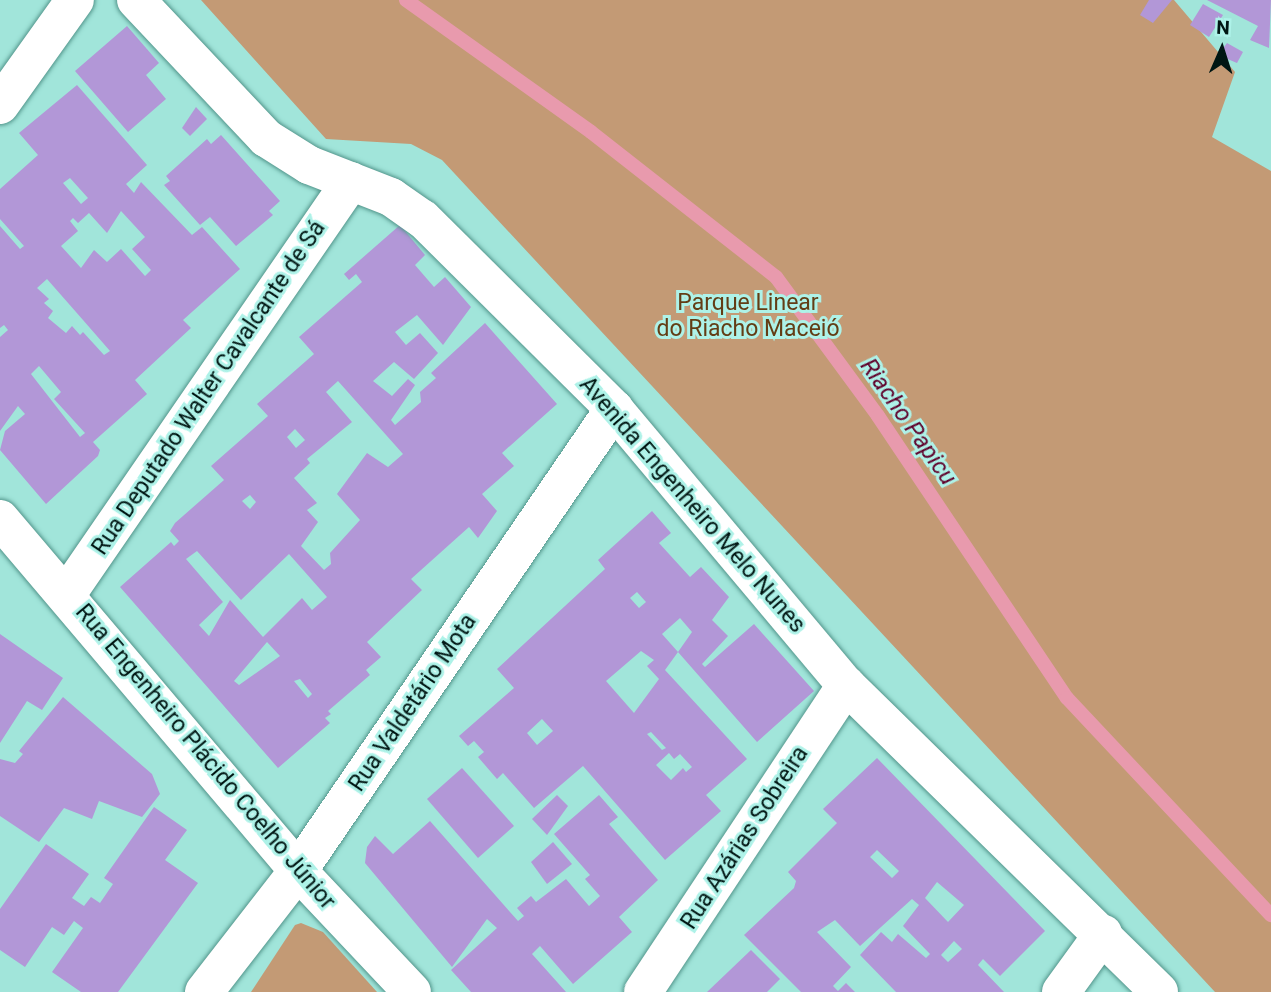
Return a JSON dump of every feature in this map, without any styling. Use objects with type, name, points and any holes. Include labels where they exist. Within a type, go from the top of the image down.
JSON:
[{"type":"street","points":[[0,105],[75,0]]},
{"type":"street","name":"Avenida Engenheiro Melo Nunes","points":[[136,0],[266,138],[309,165],[391,197],[423,219],[614,408],[846,685],[1103,934],[1159,992]]},
{"type":"street","name":"Rua Deputado Walter Cavalcante de Sá","points":[[67,594],[351,181]]},
{"type":"street","name":"Rua Valdetário Mota","points":[[204,992],[298,871],[614,408]]},
{"type":"street","name":"Rua Engenheiro Plácido Coelho Júnior","points":[[0,519],[67,594],[298,871],[412,992]]},
{"type":"street","name":"Rua Azárias Sobreira","points":[[643,992],[846,685]]},
{"type":"street","points":[[1062,992],[1103,934]]},
{"type":"green space","name":"Parque Linear do Riacho Maceió","points":[[201,0],[1174,0],[1235,72],[1212,137],[1271,171],[1271,992],[1215,992],[442,160],[411,144],[326,139]]},
{"type":"green space","points":[[301,923],[323,932],[377,992],[251,992],[295,925]]},
{"type":"building","points":[[1149,0],[1172,0],[1153,23],[1140,15]]},
{"type":"building","points":[[1207,0],[1271,0],[1269,48],[1250,40],[1258,26]]},
{"type":"building","points":[[1203,4],[1223,15],[1209,37],[1190,25]]},
{"type":"building","points":[[127,26],[159,63],[146,75],[166,99],[128,132],[75,71]]},
{"type":"building","points":[[1227,43],[1243,52],[1237,63],[1218,55]]},
{"type":"building","points":[[77,85],[147,165],[126,184],[134,193],[141,182],[192,235],[202,227],[240,269],[183,320],[191,328],[135,380],[147,394],[93,442],[100,450],[98,456],[46,504],[0,450],[5,431],[25,414],[18,406],[0,431],[0,337],[8,330],[4,325],[0,328],[0,226],[20,249],[24,246],[0,219],[0,189],[38,155],[19,133]],"holes":[[[70,178],[88,198],[81,204],[63,183]],[[121,211],[145,237],[132,249],[151,270],[145,276],[121,249],[107,262],[94,250],[81,268],[61,246],[78,231],[70,221],[73,218],[78,223],[89,213],[107,233]],[[47,279],[110,351],[104,355],[83,332],[80,335],[72,326],[66,333],[48,318],[53,311],[44,303],[49,299],[37,288]],[[39,366],[61,392],[54,399],[85,433],[80,437],[31,374]]]},
{"type":"building","points":[[196,107],[207,119],[190,136],[182,128]]},
{"type":"building","points":[[221,135],[280,201],[269,211],[273,215],[236,246],[210,217],[200,225],[164,185],[170,181],[166,176],[207,139],[211,144]]},
{"type":"building","points":[[400,225],[425,255],[415,265],[434,287],[445,277],[471,307],[443,345],[417,315],[395,332],[406,345],[420,333],[438,353],[414,379],[394,362],[373,381],[392,396],[408,379],[415,385],[391,420],[395,425],[421,402],[420,392],[436,378],[431,373],[485,323],[557,404],[502,453],[514,466],[482,494],[497,511],[478,538],[469,527],[411,579],[422,590],[367,642],[381,657],[366,670],[370,675],[328,711],[331,714],[325,718],[330,723],[278,768],[120,587],[171,542],[174,546],[179,541],[170,531],[175,523],[224,480],[211,466],[268,416],[257,404],[314,354],[299,337],[362,282],[356,274],[349,280],[344,274]],"holes":[[[338,381],[403,454],[388,467],[367,453],[337,494],[360,520],[330,553],[331,564],[324,570],[301,546],[318,522],[307,510],[317,503],[294,478],[310,463],[307,459],[352,422],[326,392]],[[295,429],[305,440],[296,448],[287,437]],[[250,495],[256,502],[250,509],[242,501]],[[197,551],[241,600],[289,554],[327,597],[312,610],[302,598],[263,637],[230,600],[209,636],[199,625],[223,602],[186,559]],[[267,642],[280,656],[239,685],[234,681]],[[300,679],[312,694],[308,698],[294,681]]]},
{"type":"building","points":[[652,511],[671,533],[659,543],[690,577],[701,567],[729,597],[712,620],[728,636],[702,664],[705,667],[754,624],[814,691],[757,742],[678,652],[665,670],[747,759],[706,795],[721,811],[665,860],[583,766],[534,808],[503,773],[497,779],[478,757],[484,752],[474,741],[468,746],[459,736],[514,688],[497,669],[605,569],[598,560]],"holes":[[[637,592],[646,602],[639,608],[630,598]],[[680,618],[692,632],[678,652],[662,634]],[[641,651],[654,660],[647,666],[659,679],[634,713],[606,681]],[[542,719],[553,731],[537,745],[527,733]],[[651,732],[666,748],[662,750],[647,734]],[[669,753],[674,759],[680,754],[692,767],[686,772],[683,768],[671,780],[656,765]]]},
{"type":"building","points":[[0,634],[63,678],[42,710],[27,701],[0,743]]},
{"type":"building","points":[[63,697],[152,774],[160,794],[142,817],[99,801],[92,819],[64,808],[39,842],[0,816],[0,759],[15,763],[23,754],[19,751]]},
{"type":"building","points":[[877,758],[1045,931],[1000,976],[983,959],[978,965],[1004,992],[896,992],[860,955],[881,932],[892,942],[898,934],[926,958],[930,954],[903,926],[919,905],[912,899],[860,946],[835,920],[817,932],[851,967],[833,986],[838,991],[846,983],[855,992],[801,992],[744,935],[794,888],[796,881],[788,872],[837,823],[823,809]],"holes":[[[877,850],[899,871],[892,878],[870,857]],[[937,882],[964,905],[948,922],[925,898]],[[954,941],[962,949],[948,962],[941,955]]]},
{"type":"building","points":[[462,768],[514,826],[478,858],[427,799]]},
{"type":"building","points":[[557,795],[568,806],[547,835],[532,819]]},
{"type":"building","points":[[599,795],[618,817],[609,824],[658,880],[619,917],[632,932],[573,984],[540,946],[532,954],[566,992],[471,992],[451,970],[497,928],[487,919],[452,967],[365,863],[367,847],[375,836],[393,854],[430,821],[518,921],[524,916],[517,908],[531,896],[536,902],[566,879],[589,906],[600,896],[585,879],[590,875],[554,834]]},
{"type":"building","points":[[154,807],[187,830],[165,860],[198,883],[118,992],[81,992],[52,972],[83,928],[74,921],[64,935],[52,927],[25,967],[0,950],[0,909],[46,844],[89,874],[72,898],[84,906],[91,897],[100,903],[113,884],[104,878]]},
{"type":"building","points":[[553,842],[572,864],[547,884],[531,862]]},
{"type":"building","points":[[751,950],[780,979],[767,992],[707,992]]},
{"type":"waterway","name":"Riacho Papicu","points":[[406,0],[591,132],[776,277],[878,416],[1067,698],[1271,915]]}]
